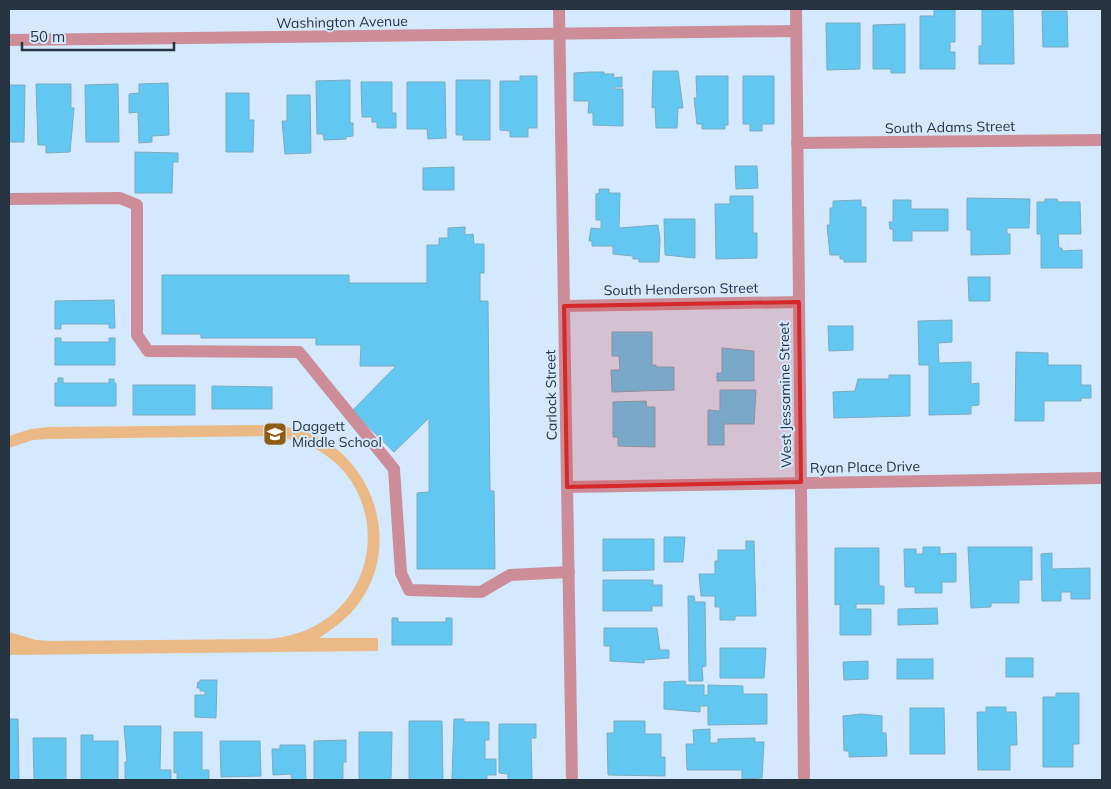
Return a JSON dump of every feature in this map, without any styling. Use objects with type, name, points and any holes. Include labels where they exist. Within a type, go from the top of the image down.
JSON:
[{"type":"street","name":"Carlock Street","points":[[559,9],[572,780]]},
{"type":"street","name":"West Jessamine Street","points":[[796,9],[804,780]]},
{"type":"street","name":"Washington Avenue","points":[[9,40],[796,31]]},
{"type":"street","name":"South Adams Street","points":[[797,144],[1102,140]]},
{"type":"street","points":[[9,199],[120,198],[137,205],[137,335],[148,351],[299,352],[394,469],[401,573],[409,590],[481,592],[510,575],[569,572]]},
{"type":"street","name":"South Henderson Street","points":[[564,306],[799,302]]},
{"type":"street","name":"Ryan Place Drive","points":[[567,487],[1102,478]]},
{"type":"highlighted area","points":[[799,302],[801,482],[567,487],[564,306]]},
{"type":"shaded area","points":[[267,425],[293,428],[318,437],[339,451],[355,468],[368,489],[376,511],[379,535],[378,559],[371,582],[359,603],[350,613],[319,638],[378,638],[378,651],[9,655],[9,632],[36,640],[51,641],[269,639],[313,627],[343,603],[362,572],[368,536],[361,501],[342,469],[311,447],[267,436],[49,439],[33,440],[9,448],[9,436],[31,429],[49,427]]},
{"type":"building","points":[[934,9],[955,9],[955,42],[950,42],[950,52],[955,52],[955,69],[920,69],[920,16],[934,16]]},
{"type":"building","points":[[982,9],[1013,10],[1014,64],[979,64],[979,46],[982,46]]},
{"type":"building","points":[[1042,11],[1067,11],[1068,47],[1043,47]]},
{"type":"building","points":[[826,23],[860,23],[860,69],[827,70]]},
{"type":"building","points":[[905,24],[905,73],[891,73],[891,69],[873,69],[873,25]]},
{"type":"building","points":[[653,71],[678,71],[683,108],[678,108],[677,128],[656,128],[655,107],[652,108]]},
{"type":"building","points":[[574,73],[614,74],[613,78],[622,77],[622,87],[614,87],[614,89],[623,89],[623,126],[593,125],[593,113],[588,113],[589,101],[574,101]]},
{"type":"building","points":[[520,76],[537,76],[537,128],[528,128],[528,137],[510,137],[510,131],[500,130],[500,81],[520,81]]},
{"type":"building","points":[[696,76],[728,76],[728,125],[725,125],[725,129],[702,129],[702,124],[697,124],[694,98],[697,98]]},
{"type":"building","points":[[743,76],[774,76],[774,124],[762,124],[762,131],[750,131],[750,124],[743,124]]},
{"type":"building","points":[[350,80],[350,123],[353,123],[353,136],[346,137],[346,139],[324,140],[323,134],[317,134],[316,81]]},
{"type":"building","points":[[456,80],[490,80],[490,140],[463,140],[463,135],[456,135]]},
{"type":"building","points":[[361,82],[392,82],[392,113],[396,113],[396,128],[377,128],[377,122],[372,122],[372,117],[362,117]]},
{"type":"building","points":[[407,82],[445,82],[446,138],[428,139],[427,129],[407,129]]},
{"type":"building","points":[[168,83],[169,135],[152,136],[152,142],[139,143],[138,112],[129,113],[129,94],[139,93],[139,84]]},
{"type":"building","points":[[36,84],[71,84],[71,108],[74,108],[70,152],[46,153],[46,145],[38,145]]},
{"type":"building","points":[[118,84],[119,142],[86,142],[85,85]]},
{"type":"building","points":[[9,85],[25,85],[24,142],[9,142]]},
{"type":"building","points":[[226,93],[249,93],[249,120],[254,120],[253,152],[226,152]]},
{"type":"building","points":[[287,95],[310,95],[311,153],[285,154],[282,121],[287,121]]},
{"type":"building","points":[[135,152],[178,153],[178,162],[173,162],[172,193],[135,193]]},
{"type":"building","points":[[735,166],[757,166],[758,188],[736,189]]},
{"type":"building","points":[[454,167],[454,190],[423,190],[423,168]]},
{"type":"building","points":[[599,189],[609,189],[609,193],[620,193],[619,228],[658,225],[660,240],[659,262],[639,262],[639,259],[633,259],[633,256],[613,254],[613,246],[592,246],[592,241],[589,241],[591,228],[601,229],[601,220],[596,220],[596,194],[599,193]]},
{"type":"building","points":[[730,196],[753,196],[753,233],[757,233],[757,258],[716,259],[715,204],[730,204]]},
{"type":"building","points":[[967,198],[1030,199],[1029,228],[1007,228],[1007,234],[1010,234],[1010,254],[971,255],[971,230],[967,230]]},
{"type":"building","points":[[1045,199],[1057,199],[1058,202],[1080,202],[1081,234],[1058,234],[1059,248],[1062,248],[1062,251],[1082,250],[1082,268],[1041,268],[1041,234],[1037,234],[1037,202],[1045,202]]},
{"type":"building","points":[[861,200],[861,207],[866,207],[866,262],[844,262],[844,259],[840,259],[840,255],[830,255],[827,225],[830,225],[830,208],[833,208],[833,201]]},
{"type":"building","points":[[893,200],[911,200],[911,209],[948,209],[948,231],[912,231],[912,241],[893,241],[893,229],[890,229],[889,222],[893,222]]},
{"type":"building","points":[[664,219],[695,219],[695,258],[665,255]]},
{"type":"building","points":[[465,227],[465,235],[473,234],[474,244],[484,244],[484,273],[480,273],[480,301],[488,301],[490,491],[494,491],[495,569],[417,569],[417,493],[429,492],[429,418],[394,452],[352,411],[396,366],[360,366],[361,345],[316,345],[316,338],[201,338],[201,334],[162,334],[162,275],[349,275],[349,283],[427,283],[427,245],[439,245],[439,238],[448,238],[448,228]]},
{"type":"building","points":[[968,277],[990,277],[990,301],[969,301]]},
{"type":"building","points":[[114,300],[115,328],[109,328],[109,324],[61,324],[61,329],[55,329],[55,301]]},
{"type":"building","points":[[952,320],[952,342],[938,343],[939,363],[971,362],[971,384],[979,383],[979,405],[971,406],[971,414],[929,415],[929,365],[919,365],[918,321]]},
{"type":"building","points":[[828,326],[853,326],[853,350],[829,351]]},
{"type":"building","points":[[612,332],[652,332],[652,365],[656,365],[656,367],[674,367],[674,390],[612,392],[611,370],[620,370],[619,356],[612,356]]},
{"type":"building","points":[[55,338],[61,338],[61,342],[109,342],[109,338],[115,338],[115,365],[55,365]]},
{"type":"building","points":[[722,348],[754,351],[754,381],[717,381],[717,373],[722,373]]},
{"type":"building","points":[[1016,352],[1048,353],[1048,365],[1081,365],[1081,385],[1091,385],[1091,398],[1081,398],[1081,401],[1044,401],[1044,421],[1015,421]]},
{"type":"building","points":[[889,375],[910,375],[910,416],[834,418],[833,392],[855,391],[858,379],[889,379]]},
{"type":"building","points":[[58,378],[63,378],[63,383],[109,383],[109,379],[114,379],[114,383],[116,383],[116,406],[55,406],[55,383],[58,383]]},
{"type":"building","points":[[133,385],[195,385],[195,415],[133,415]]},
{"type":"building","points":[[212,386],[272,387],[272,409],[212,409]]},
{"type":"building","points":[[720,390],[756,390],[754,424],[724,424],[724,445],[708,445],[708,410],[720,411]]},
{"type":"building","points":[[646,401],[647,407],[655,407],[655,447],[618,446],[618,437],[613,437],[613,402]]},
{"type":"building","points":[[664,537],[685,537],[683,562],[664,562]]},
{"type":"building","points":[[603,539],[654,539],[654,570],[603,571]]},
{"type":"building","points":[[746,541],[754,541],[756,616],[735,616],[735,620],[720,620],[720,607],[715,607],[715,596],[701,596],[699,574],[715,574],[715,561],[718,561],[718,550],[746,550]]},
{"type":"building","points":[[923,547],[940,547],[940,554],[956,553],[956,582],[942,582],[942,593],[915,593],[915,587],[905,587],[904,549],[916,549],[916,554],[923,554]]},
{"type":"building","points":[[968,547],[1032,547],[1032,580],[1019,580],[1019,603],[991,603],[991,607],[971,608]]},
{"type":"building","points":[[835,548],[879,548],[879,586],[884,586],[884,604],[856,604],[856,609],[871,609],[871,635],[840,635],[840,604],[835,605]]},
{"type":"building","points":[[1052,553],[1052,569],[1090,568],[1090,599],[1071,599],[1071,592],[1061,592],[1061,601],[1042,601],[1041,554]]},
{"type":"building","points":[[603,580],[653,580],[653,585],[662,585],[662,606],[652,606],[652,611],[603,611]]},
{"type":"building","points":[[688,596],[694,596],[695,602],[705,602],[706,666],[702,667],[703,681],[689,681]]},
{"type":"building","points":[[937,608],[938,624],[898,625],[898,609]]},
{"type":"building","points":[[392,618],[398,618],[398,622],[446,622],[446,618],[452,618],[452,645],[392,645]]},
{"type":"building","points":[[604,628],[657,628],[660,650],[669,650],[669,658],[644,660],[644,663],[610,661],[610,646],[604,646]]},
{"type":"building","points":[[720,648],[766,648],[764,678],[720,678]]},
{"type":"building","points":[[1006,658],[1033,658],[1033,677],[1006,677]]},
{"type":"building","points":[[897,659],[933,659],[933,679],[897,679]]},
{"type":"building","points":[[868,661],[868,679],[844,680],[843,662]]},
{"type":"building","points":[[200,680],[217,680],[216,718],[195,717],[195,695],[205,695],[205,691],[200,691],[200,688],[197,688]]},
{"type":"building","points":[[685,681],[686,685],[704,685],[704,695],[708,695],[708,685],[743,686],[743,694],[767,694],[767,724],[708,725],[708,706],[700,706],[700,712],[664,709],[664,682]]},
{"type":"building","points":[[1056,693],[1079,693],[1079,744],[1073,744],[1073,767],[1043,767],[1043,697],[1056,697]]},
{"type":"building","points":[[986,707],[1006,707],[1006,712],[1016,712],[1017,745],[1010,745],[1010,770],[978,770],[977,712],[986,712]]},
{"type":"building","points":[[910,708],[944,708],[945,754],[910,754]]},
{"type":"building","points":[[861,714],[882,716],[882,733],[886,733],[887,756],[849,757],[849,751],[844,751],[843,716]]},
{"type":"building","points":[[9,719],[18,719],[19,780],[9,780]]},
{"type":"building","points":[[454,719],[464,719],[464,722],[489,722],[489,740],[485,740],[485,759],[496,759],[496,775],[487,775],[487,779],[476,780],[452,779]]},
{"type":"building","points":[[409,721],[442,721],[443,780],[409,780]]},
{"type":"building","points":[[614,721],[645,721],[645,734],[661,734],[661,757],[665,757],[665,776],[608,775],[607,733],[614,733]]},
{"type":"building","points":[[499,724],[536,724],[536,738],[531,738],[532,780],[508,780],[508,774],[499,773]]},
{"type":"building","points":[[124,726],[161,726],[160,770],[171,770],[171,780],[125,780],[125,762],[127,762]]},
{"type":"building","points":[[710,729],[710,743],[718,743],[718,739],[755,738],[755,742],[764,742],[762,778],[742,779],[742,770],[687,770],[686,744],[694,744],[693,730]]},
{"type":"building","points":[[174,732],[202,732],[202,770],[209,770],[209,780],[177,780],[177,772],[174,773]]},
{"type":"building","points":[[359,732],[392,732],[391,780],[359,780]]},
{"type":"building","points":[[81,735],[93,735],[93,741],[118,741],[118,780],[81,780]]},
{"type":"building","points":[[33,738],[66,738],[66,780],[34,780]]},
{"type":"building","points":[[346,740],[346,762],[343,762],[343,780],[314,780],[314,741]]},
{"type":"building","points":[[220,741],[260,741],[261,776],[221,777]]},
{"type":"building","points":[[280,745],[305,745],[306,780],[292,780],[291,774],[273,775],[272,749],[280,749]]},
{"type":"place","name":"Daggett Middle School","points":[[275,434]]}]
